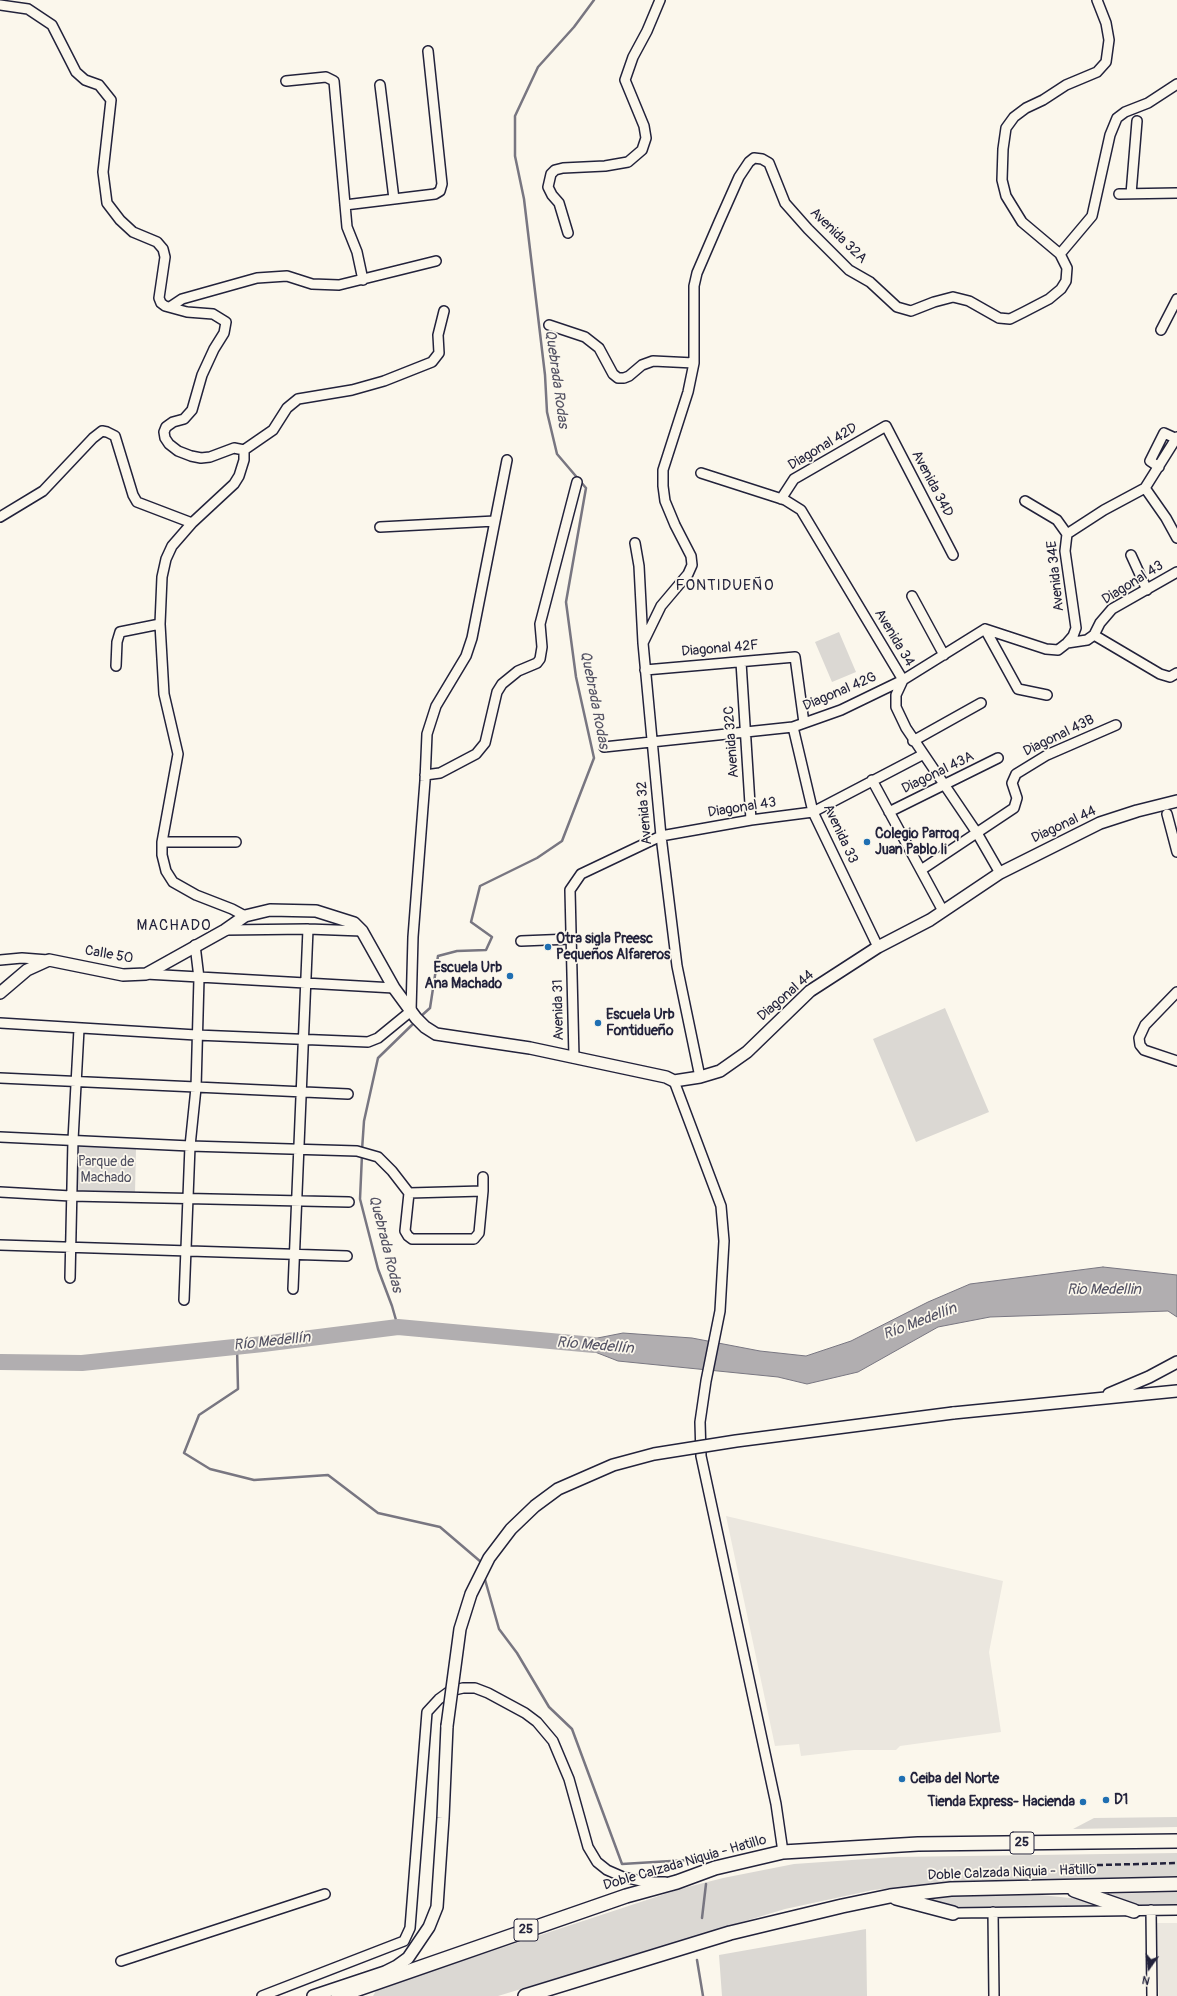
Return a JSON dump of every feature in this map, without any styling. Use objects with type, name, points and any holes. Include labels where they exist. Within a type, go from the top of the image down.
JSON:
[{"type":"highway","name":"Doble Calzada Niquia - Hatillo","points":[[338,1996],[626,1896],[677,1882],[715,1868],[784,1852],[918,1844],[1177,1841]]},
{"type":"highway","name":"Doble Calzada Niquia - Hatillo","points":[[525,1996],[717,1938],[842,1906],[890,1896],[951,1889],[1177,1884]]},
{"type":"highway","points":[[1067,1887],[1134,1911]]},
{"type":"highway","points":[[890,1896],[953,1913]]},
{"type":"main road","name":"Diagonal 44","points":[[436,1034],[530,1048],[666,1077],[674,1081],[700,1077],[720,1071],[747,1052],[810,991],[878,947],[930,920],[1000,873],[1100,823],[1137,811],[1177,801]]},
{"type":"main road","name":"Calle 50","points":[[49,960],[123,975],[146,974],[195,945],[225,930],[245,916],[270,910],[316,911],[354,923],[362,931],[394,988],[413,1015],[425,1027],[436,1034]]},
{"type":"main road","points":[[0,993],[27,970],[49,960]]},
{"type":"main road","points":[[1093,1399],[1134,1384],[1177,1362]]},
{"type":"main road","points":[[313,1996],[385,1972],[396,1966],[408,1958],[429,1927],[437,1907],[447,1726],[460,1629],[471,1594],[489,1558],[511,1529],[535,1506],[558,1489],[613,1465],[654,1454],[736,1441],[953,1414],[1177,1391]]},
{"type":"street","points":[[568,233],[559,203],[552,195],[548,187],[551,174],[555,170],[563,168],[605,166],[628,162],[642,150],[646,138],[644,126],[626,80],[633,57],[647,31],[660,0]]},
{"type":"street","name":"Avenida 32A","points":[[643,643],[661,606],[688,574],[692,565],[691,556],[675,525],[665,501],[663,476],[669,447],[688,392],[694,363],[694,286],[697,273],[740,177],[749,162],[754,158],[762,159],[769,163],[785,203],[808,229],[849,270],[870,282],[897,307],[911,311],[934,302],[953,298],[969,301],[999,318],[1010,319],[1049,299],[1061,289],[1066,281],[1067,268],[1060,254],[1022,222],[1006,196],[1002,180],[1003,149],[1006,128],[1014,117],[1066,85],[1097,72],[1106,62],[1109,40],[1106,23],[1097,0]]},
{"type":"street","points":[[0,5],[10,5],[28,9],[52,25],[76,72],[85,80],[98,85],[106,91],[111,100],[103,172],[107,204],[120,220],[133,232],[157,242],[163,249],[165,257],[159,298],[165,306],[187,312],[213,314],[222,318],[226,322],[226,327],[202,375],[192,410],[184,419],[173,422],[166,427],[164,432],[165,438],[169,444],[178,451],[201,458],[210,457],[228,449],[244,450],[273,430],[287,408],[298,399],[352,390],[384,381],[432,362],[439,353],[438,335],[444,311]]},
{"type":"street","points":[[346,205],[435,194],[440,191],[442,184],[428,51]]},
{"type":"street","points":[[286,81],[326,77],[334,81],[347,227],[357,252],[363,280]]},
{"type":"street","points":[[1060,254],[1092,216],[1110,135],[1117,118],[1126,112],[1148,103],[1177,84]]},
{"type":"street","points":[[380,85],[394,199]]},
{"type":"street","points":[[1132,194],[1138,121]]},
{"type":"street","points":[[1119,194],[1177,193]]},
{"type":"street","points":[[170,307],[182,299],[257,278],[287,276],[324,285],[363,280],[436,261]]},
{"type":"street","points":[[1161,330],[1177,300]]},
{"type":"street","points":[[549,325],[585,336],[599,348],[613,374],[618,378],[629,376],[642,365],[653,361],[694,363]]},
{"type":"street","name":"Diagonal 42D","points":[[781,499],[794,479],[886,426]]},
{"type":"street","name":"Avenida 34D","points":[[886,426],[953,555]]},
{"type":"street","points":[[0,517],[43,491],[93,438],[102,432],[107,432],[115,436],[133,495],[137,502],[192,524]]},
{"type":"street","points":[[1067,534],[1097,514],[1145,488],[1176,438]]},
{"type":"street","points":[[244,450],[244,460],[239,476],[172,546],[166,559],[162,577],[160,624],[164,694],[178,754],[162,842],[162,856],[166,871],[173,882],[196,895],[232,909],[245,916]]},
{"type":"street","points":[[0,1024],[196,1035],[368,1042],[378,1038],[413,1015],[414,938],[427,734],[436,706],[466,656],[472,638],[507,460]]},
{"type":"street","name":"Avenida 34","points":[[701,473],[781,499],[794,504],[801,510],[903,680],[896,695],[896,707],[913,741],[977,833],[1000,873]]},
{"type":"street","points":[[425,775],[440,773],[476,754],[485,743],[497,692],[502,684],[518,671],[537,663],[540,658],[542,648],[540,624],[576,482]]},
{"type":"street","points":[[1145,488],[1166,518],[1177,538]]},
{"type":"street","name":"Avenida 34E","points":[[1025,502],[1057,520],[1067,534],[1065,551],[1076,628],[1068,643]]},
{"type":"street","points":[[380,527],[495,521]]},
{"type":"street","name":"Avenida 32","points":[[636,544],[642,596],[645,670],[661,836],[677,966],[700,1077]]},
{"type":"street","points":[[1131,555],[1147,590]]},
{"type":"street","name":"Diagonal 43","points":[[1094,635],[1100,623],[1112,609],[1177,572]]},
{"type":"street","points":[[912,596],[944,655]]},
{"type":"street","points":[[116,666],[116,642],[120,632],[160,624]]},
{"type":"street","points":[[985,629],[1046,649],[1058,650],[1068,643],[1087,640],[1094,635],[1160,674],[1170,676],[1177,673]]},
{"type":"street","points":[[985,629],[1018,689],[1047,695]]},
{"type":"street","name":"Diagonal 42G","points":[[604,747],[793,727],[841,710],[903,680],[985,629]]},
{"type":"street","name":"Diagonal 42F","points":[[645,670],[793,656],[797,658],[804,723]]},
{"type":"street","name":"Avenida 32C","points":[[741,662],[751,820]]},
{"type":"street","points":[[913,741],[981,703]]},
{"type":"street","name":"Diagonal 43B","points":[[977,833],[1014,808],[1017,798],[1013,779],[1016,774],[1047,755],[1116,725]]},
{"type":"street","name":"Avenida 33","points":[[793,727],[813,812],[878,947]]},
{"type":"street","name":"Diagonal 43","points":[[570,890],[577,878],[586,871],[661,836],[751,820],[813,812],[844,797],[872,780],[922,754]]},
{"type":"street","name":"Diagonal 43A","points":[[889,812],[945,786],[998,758]]},
{"type":"street","points":[[872,780],[943,911]]},
{"type":"street","points":[[1167,814],[1177,852]]},
{"type":"street","points":[[921,870],[977,833]]},
{"type":"street","points":[[162,842],[236,842]]},
{"type":"street","name":"Avenida 31","points":[[570,890],[574,1058]]},
{"type":"street","points":[[293,1289],[300,1092],[304,1040],[308,929]]},
{"type":"street","points":[[225,930],[308,929],[362,931]]},
{"type":"street","points":[[521,941],[571,939]]},
{"type":"street","points":[[184,1300],[190,1200],[190,1146],[196,1088],[196,1035],[199,978],[195,945]]},
{"type":"street","points":[[0,960],[22,958],[49,960]]},
{"type":"street","points":[[146,974],[394,988]]},
{"type":"street","points":[[1177,992],[1145,1025],[1139,1038],[1140,1045],[1144,1050],[1177,1061]]},
{"type":"street","points":[[70,1278],[69,1248],[79,1029]]},
{"type":"street","points":[[0,1078],[77,1083],[348,1094]]},
{"type":"street","points":[[674,1081],[721,1206],[724,1241],[720,1311],[706,1381],[700,1422],[701,1456],[776,1804],[784,1852]]},
{"type":"street","points":[[0,1137],[190,1146],[356,1151],[378,1157],[392,1171],[409,1193],[405,1231],[412,1239],[474,1239],[479,1233],[483,1177]]},
{"type":"street","points":[[409,1193],[483,1191]]},
{"type":"street","points":[[0,1192],[190,1200],[349,1202]]},
{"type":"street","points":[[0,1245],[347,1256]]},
{"type":"street","points":[[262,1996],[404,1941],[410,1928],[428,1712],[439,1699],[450,1691],[463,1688],[475,1688],[488,1693],[525,1713],[537,1722],[553,1741],[570,1779],[588,1847],[597,1862],[607,1870],[623,1877],[646,1882],[677,1882]]},
{"type":"street","points":[[121,1961],[325,1894]]},
{"type":"street","points":[[1151,1910],[1152,1996]]},
{"type":"street","points":[[953,1913],[1177,1910]]},
{"type":"street","points":[[993,1912],[994,1996]]},
{"type":"shaded area","points":[[726,1516],[1003,1581],[989,1652],[1001,1732],[900,1746],[896,1750],[854,1750],[801,1756],[799,1744],[775,1746]]},
{"type":"shaded area","points":[[1155,1923],[1177,1923],[1177,1996],[1159,1996]]},
{"type":"green space","points":[[839,632],[856,672],[832,682],[815,642]]},
{"type":"green space","points":[[945,1008],[989,1112],[916,1142],[873,1039]]},
{"type":"green space","name":"Parque de Machado","points":[[78,1146],[136,1149],[135,1193],[75,1192]]},
{"type":"green space","points":[[1177,1817],[1177,1827],[1073,1829],[1094,1818]]},
{"type":"green space","points":[[1177,1853],[1177,1876],[953,1882],[873,1890],[785,1909],[498,1996],[373,1996],[377,1989],[680,1889],[723,1878],[794,1864],[895,1857]]},
{"type":"green space","points":[[1177,1892],[1177,1905],[1132,1906],[1101,1894]]},
{"type":"green space","points":[[1031,1894],[1080,1899],[1102,1906],[961,1908],[915,1899],[946,1895]]},
{"type":"green space","points":[[866,1929],[867,1996],[722,1996],[719,1955]]},
{"type":"water","name":"Rio Medellin","points":[[1103,1267],[1177,1275],[1177,1317],[1168,1311],[990,1317],[938,1327],[858,1372],[807,1384],[778,1377],[618,1361],[572,1343],[623,1333],[692,1338],[760,1351],[806,1356],[851,1341],[928,1302],[970,1284]]},
{"type":"waterway","name":"Quebrada Rodas","points":[[420,1017],[430,1008],[438,956],[457,951],[486,950],[492,937],[471,922],[480,886],[537,858],[562,841],[594,758],[576,677],[566,602],[586,488],[557,454],[547,412],[545,375],[524,199],[515,156],[515,116],[538,67],[574,27],[594,0]]},
{"type":"waterway","name":"Quebrada Rodas","points":[[362,1150],[364,1121],[378,1058],[415,1022]]},
{"type":"waterway","name":"Quebrada Rodas","points":[[362,1155],[360,1199],[378,1269],[398,1327]]},
{"type":"waterway","name":"Río Medellín","points":[[0,1362],[82,1363],[263,1344],[398,1327],[594,1345]]},
{"type":"waterway","points":[[237,1347],[238,1389],[199,1415],[184,1453],[210,1469],[254,1480],[328,1475],[378,1513],[440,1527],[481,1562],[482,1565]]},
{"type":"waterway","points":[[484,1576],[499,1629],[517,1653],[549,1707],[572,1729],[622,1864],[704,1859]]},
{"type":"waterway","points":[[702,1918],[706,1884]]},
{"type":"waterway","points":[[697,1960],[703,1996]]},
{"type":"railway","points":[[1061,1866],[1177,1863]]},
{"type":"place","name":"Colegio Parroq Juan Pablo Ii","points":[[867,842]]},
{"type":"place","name":"Otra sigla Preesc Pequeños Alfareros","points":[[548,947]]},
{"type":"place","name":"Escuela Urb Ana Machado","points":[[510,976]]},
{"type":"place","name":"Escuela Urb Fontidueño","points":[[598,1023]]},
{"type":"place","name":"Ceiba del Norte","points":[[902,1779]]},
{"type":"place","name":"D1","points":[[1106,1800]]},
{"type":"place","name":"Tienda Express- Hacienda","points":[[1083,1802]]},
{"type":"district","name":"FONTIDUEÑO","points":[[725,586]]},
{"type":"district","name":"MACHADO","points":[[174,926]]}]
